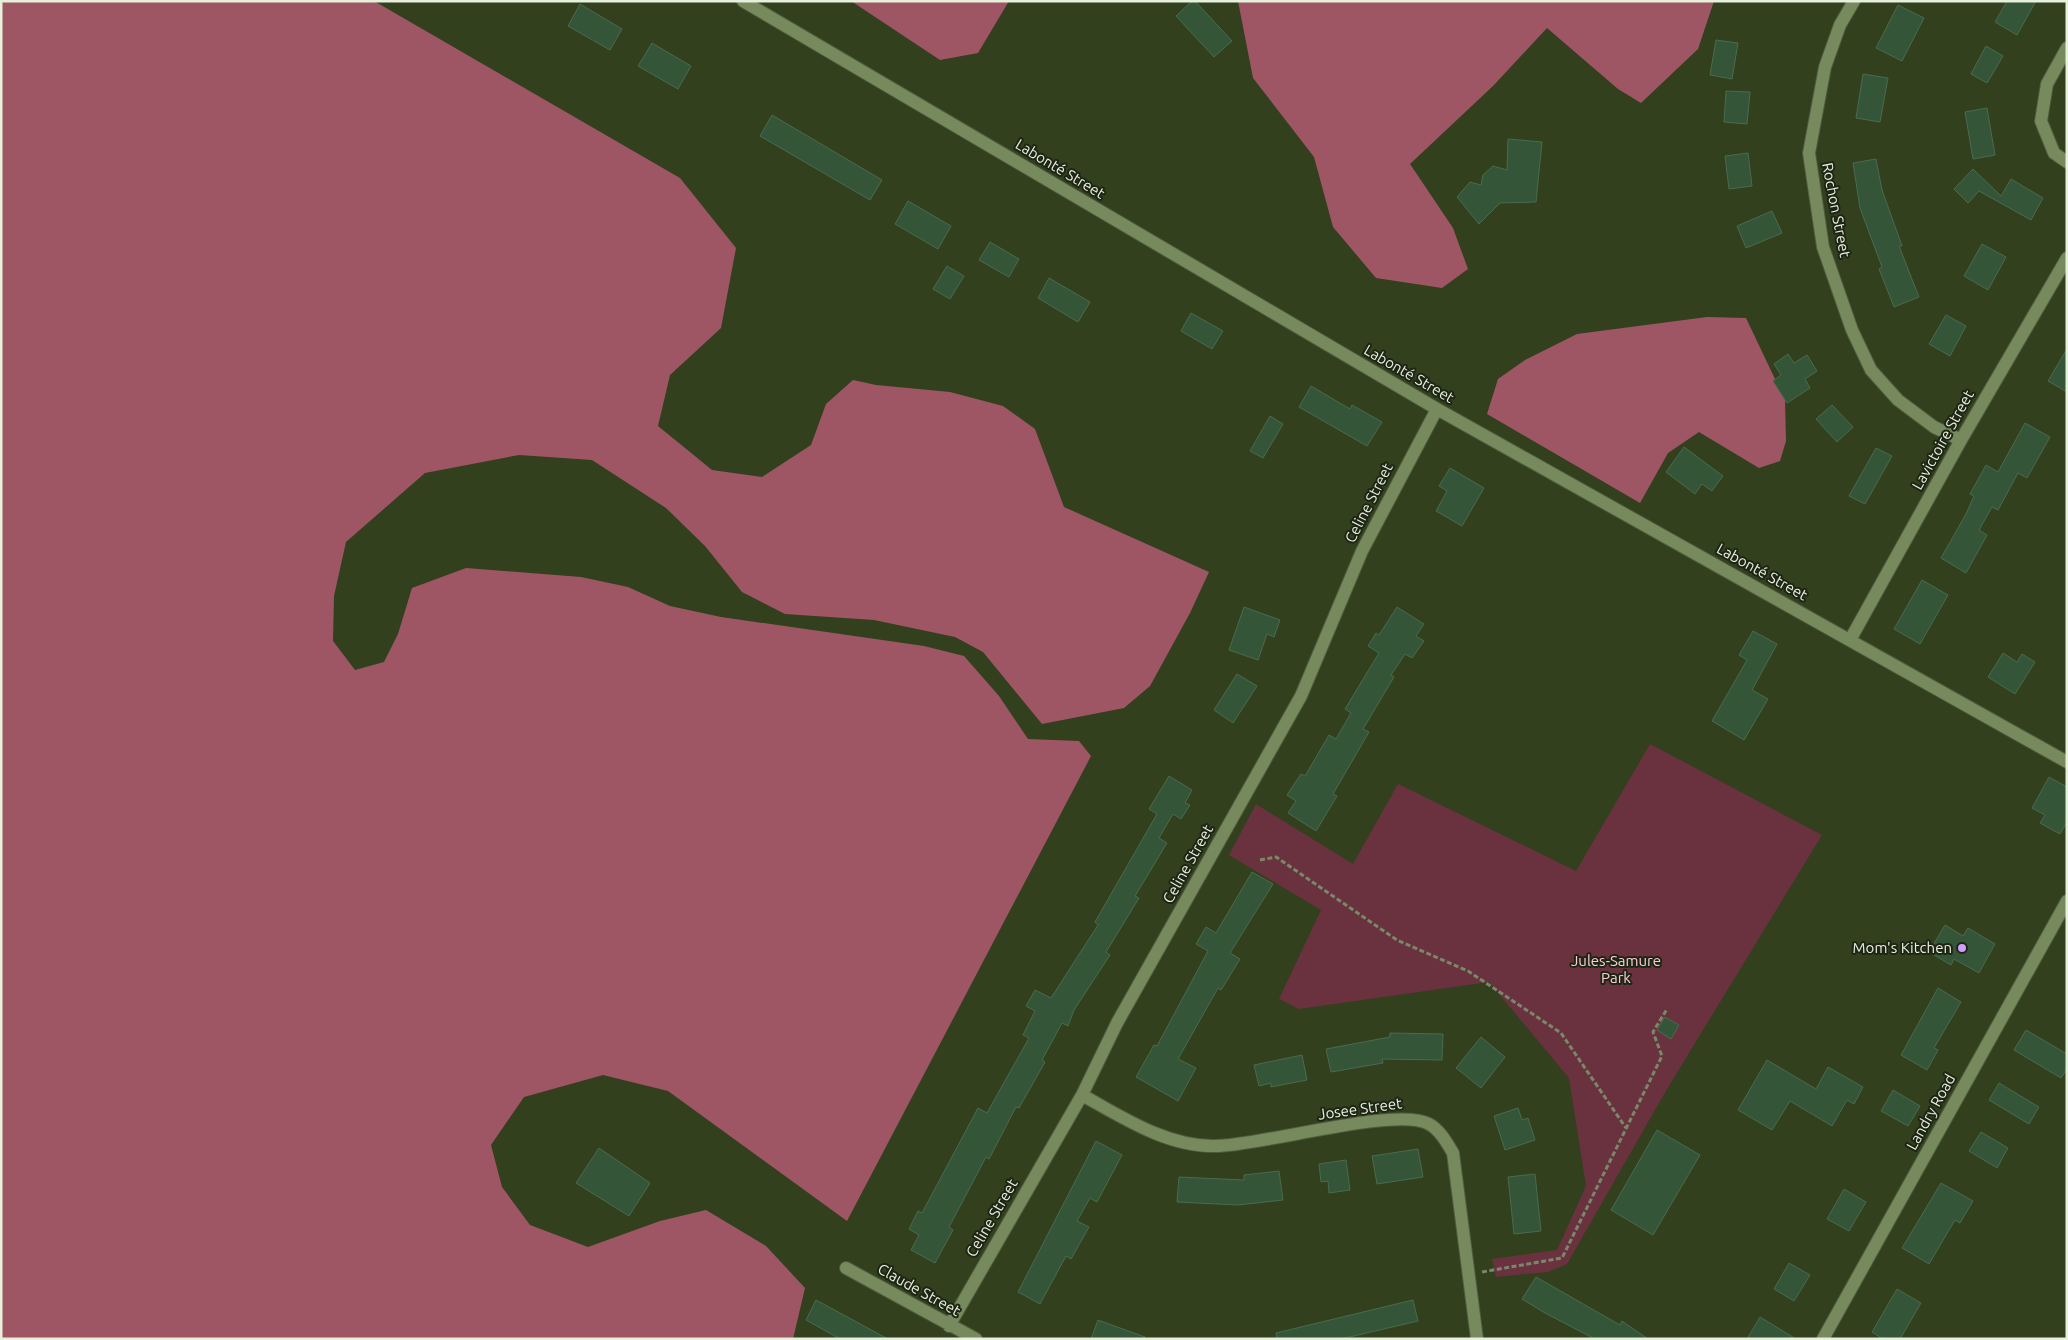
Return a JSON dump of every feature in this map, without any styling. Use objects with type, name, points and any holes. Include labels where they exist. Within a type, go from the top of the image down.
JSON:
[{"type":"street","name":"Labonté Street","points":[[743,1],[1437,409],[2067,762]]},
{"type":"street","name":"Rochon Street","points":[[1854,1],[1840,25],[1825,67],[1809,153],[1823,247],[1852,330],[1871,370],[1898,400],[1934,426],[1961,440]]},
{"type":"street","points":[[2067,48],[2047,84],[2041,121],[2054,153],[2067,162]]},
{"type":"street","name":"Lavictoire Street","points":[[1850,640],[1961,440],[2067,258]]},
{"type":"street","name":"Celine Street","points":[[949,1326],[1082,1095],[1122,1014],[1302,696],[1362,551],[1437,409]]},
{"type":"street","name":"Landry Road","points":[[1823,1339],[2067,901]]},
{"type":"street","name":"Josee Street","points":[[1082,1095],[1135,1124],[1177,1141],[1214,1146],[1257,1142],[1358,1124],[1411,1119],[1429,1124],[1443,1136],[1453,1153],[1477,1339]]},
{"type":"street","name":"Claude Street","points":[[846,1268],[949,1326],[976,1339]]},
{"type":"path","points":[[1260,860],[1276,857],[1397,940],[1468,971],[1561,1034],[1626,1128]]},
{"type":"path","points":[[1469,1274],[1562,1258],[1662,1056],[1653,1032],[1667,1009]]},
{"type":"green space","name":"Jules-Samure Park","points":[[1650,744],[1822,835],[1667,1089],[1567,1264],[1548,1272],[1496,1277],[1492,1259],[1557,1250],[1586,1186],[1569,1078],[1489,982],[1299,1009],[1279,999],[1321,910],[1229,855],[1256,804],[1353,864],[1398,784],[1576,871]]},
{"type":"shaded area","points":[[1,1],[374,1],[680,178],[736,248],[721,328],[670,375],[658,426],[712,470],[762,477],[811,445],[826,404],[853,380],[876,385],[950,392],[1003,406],[1035,429],[1064,507],[1209,572],[1190,613],[1150,686],[1124,708],[1042,724],[983,652],[955,637],[874,620],[785,614],[742,592],[705,546],[666,508],[592,460],[519,455],[425,473],[346,542],[334,596],[333,641],[355,670],[384,662],[398,634],[412,588],[466,568],[581,577],[628,587],[670,606],[721,617],[924,646],[964,656],[999,696],[1028,739],[1079,741],[1091,756],[847,1221],[668,1091],[603,1075],[524,1097],[491,1145],[502,1187],[530,1225],[588,1247],[660,1221],[706,1210],[766,1246],[805,1288],[793,1339],[1,1339]]},
{"type":"shaded area","points":[[851,1],[1009,1],[978,53],[940,60]]},
{"type":"shaded area","points":[[1238,1],[1714,1],[1698,49],[1641,103],[1618,89],[1547,28],[1493,86],[1410,164],[1453,228],[1468,269],[1442,288],[1376,278],[1333,227],[1314,157],[1253,78]]},
{"type":"shaded area","points":[[1707,317],[1746,318],[1785,400],[1786,441],[1780,461],[1759,468],[1699,432],[1668,453],[1640,503],[1487,414],[1498,379],[1525,360],[1577,334]]},
{"type":"building","points":[[1192,1],[1195,1],[1232,41],[1214,57],[1176,16]]},
{"type":"building","points":[[2007,1],[2036,1],[2017,35],[1995,22]]},
{"type":"building","points":[[580,4],[622,29],[610,50],[568,26]]},
{"type":"building","points":[[1898,5],[1924,18],[1902,61],[1876,48]]},
{"type":"building","points":[[1716,40],[1738,43],[1732,79],[1710,75]]},
{"type":"building","points":[[652,43],[691,66],[678,89],[638,66]]},
{"type":"building","points":[[1986,46],[2003,56],[1987,83],[1971,74]]},
{"type":"building","points":[[1863,74],[1888,78],[1880,122],[1856,118]]},
{"type":"building","points":[[1726,91],[1750,92],[1747,124],[1724,122]]},
{"type":"building","points":[[1987,108],[1995,155],[1973,159],[1965,112]]},
{"type":"building","points":[[772,115],[882,180],[870,200],[760,136]]},
{"type":"building","points":[[1508,139],[1542,142],[1536,202],[1500,203],[1479,224],[1457,197],[1470,182],[1481,185],[1483,175],[1493,166],[1507,170]]},
{"type":"building","points":[[1748,153],[1752,186],[1729,189],[1725,156]]},
{"type":"building","points":[[1876,159],[1882,190],[1902,246],[1899,246],[1919,297],[1894,307],[1879,269],[1882,267],[1860,208],[1853,163]]},
{"type":"building","points":[[1973,169],[2001,196],[2011,179],[2043,198],[2031,220],[1979,191],[1968,203],[1954,189]]},
{"type":"building","points":[[908,201],[951,226],[938,249],[895,224]]},
{"type":"building","points":[[1772,211],[1782,233],[1746,248],[1737,226]]},
{"type":"building","points":[[990,242],[1019,259],[1009,277],[979,260]]},
{"type":"building","points":[[1982,244],[2006,257],[1988,290],[1964,276]]},
{"type":"building","points":[[947,266],[964,276],[950,299],[933,289]]},
{"type":"building","points":[[1049,278],[1090,302],[1078,322],[1038,298]]},
{"type":"building","points":[[1191,313],[1223,331],[1212,349],[1181,331]]},
{"type":"building","points":[[1946,315],[1966,326],[1950,356],[1929,344]]},
{"type":"building","points":[[2067,349],[2067,392],[2048,381]]},
{"type":"building","points":[[1788,354],[1794,363],[1807,355],[1817,371],[1805,379],[1810,388],[1787,403],[1773,381],[1781,375],[1774,364]]},
{"type":"building","points":[[1311,386],[1350,409],[1352,405],[1382,422],[1367,446],[1299,407]]},
{"type":"building","points":[[1832,405],[1853,427],[1837,442],[1816,419]]},
{"type":"building","points":[[1270,416],[1283,424],[1263,458],[1250,451]]},
{"type":"building","points":[[2025,423],[2050,437],[2027,478],[2018,473],[1998,510],[1992,507],[1979,530],[1987,535],[1966,573],[1941,558],[1966,514],[1974,496],[1970,494],[1986,465],[1998,472]]},
{"type":"building","points":[[1684,447],[1723,476],[1712,491],[1702,484],[1695,494],[1666,472]]},
{"type":"building","points":[[1876,448],[1892,456],[1865,504],[1849,496]]},
{"type":"building","points":[[1450,468],[1484,488],[1462,526],[1436,511],[1447,491],[1439,486]]},
{"type":"building","points":[[1922,580],[1948,595],[1920,644],[1894,629]]},
{"type":"building","points":[[1244,607],[1280,620],[1274,637],[1267,634],[1258,660],[1229,650]]},
{"type":"building","points":[[1397,607],[1424,624],[1416,636],[1424,641],[1412,658],[1405,654],[1391,675],[1394,677],[1363,729],[1369,732],[1333,794],[1337,796],[1316,831],[1288,813],[1296,801],[1287,795],[1301,774],[1305,776],[1329,735],[1336,739],[1351,713],[1345,709],[1379,653],[1368,646],[1376,633],[1379,635]]},
{"type":"building","points":[[1753,631],[1777,644],[1752,690],[1768,699],[1744,740],[1712,721],[1747,660],[1739,655]]},
{"type":"building","points":[[2003,653],[2017,662],[2022,654],[2035,662],[2015,694],[1988,677]]},
{"type":"building","points":[[1237,674],[1257,686],[1233,723],[1214,710]]},
{"type":"building","points":[[1169,776],[1192,790],[1185,803],[1190,805],[1181,819],[1173,814],[1159,838],[1167,843],[1135,896],[1139,898],[1106,952],[1110,955],[1074,1010],[1068,1026],[1062,1023],[1042,1060],[1045,1062],[1019,1108],[1016,1107],[989,1159],[986,1157],[949,1227],[953,1230],[935,1263],[911,1250],[919,1235],[909,1229],[918,1211],[922,1213],[978,1108],[987,1113],[1029,1038],[1023,1035],[1035,1011],[1026,1006],[1035,990],[1051,998],[1098,925],[1095,922],[1157,814],[1149,809]]},
{"type":"building","points":[[2049,777],[2067,787],[2067,822],[2060,834],[2040,823],[2045,815],[2032,808]]},
{"type":"building","points":[[1252,872],[1273,884],[1230,953],[1240,959],[1221,990],[1218,988],[1178,1059],[1196,1068],[1178,1101],[1136,1077],[1154,1045],[1157,1046],[1208,951],[1196,944],[1206,927],[1216,933]]},
{"type":"building","name":"Mom's Kitchen","points":[[1945,925],[1963,936],[1968,928],[1995,944],[1979,973],[1954,959],[1951,965],[1929,952]]},
{"type":"building","points":[[1938,988],[1961,1002],[1934,1048],[1938,1050],[1927,1070],[1901,1055]]},
{"type":"building","points":[[1665,1017],[1679,1025],[1671,1039],[1657,1030]]},
{"type":"building","points":[[2026,1030],[2067,1054],[2067,1069],[2061,1078],[2014,1050]]},
{"type":"building","points":[[1390,1033],[1443,1034],[1442,1060],[1382,1059],[1383,1063],[1331,1072],[1326,1049],[1390,1037]]},
{"type":"building","points":[[1481,1037],[1505,1057],[1481,1088],[1456,1068]]},
{"type":"building","points":[[1302,1055],[1307,1080],[1271,1087],[1271,1083],[1259,1086],[1254,1065]]},
{"type":"building","points":[[1767,1060],[1816,1089],[1828,1067],[1863,1087],[1854,1104],[1847,1100],[1832,1126],[1790,1101],[1772,1130],[1738,1110]]},
{"type":"building","points":[[1999,1083],[2039,1107],[2029,1124],[1989,1100]]},
{"type":"building","points":[[1893,1090],[1920,1106],[1908,1126],[1881,1111]]},
{"type":"building","points":[[1518,1108],[1522,1120],[1528,1118],[1535,1140],[1505,1150],[1494,1116]]},
{"type":"building","points":[[1657,1130],[1700,1155],[1653,1235],[1611,1210]]},
{"type":"building","points":[[1981,1132],[2008,1148],[1997,1168],[1969,1151]]},
{"type":"building","points":[[1096,1141],[1122,1155],[1097,1202],[1090,1198],[1077,1221],[1089,1227],[1071,1259],[1066,1256],[1040,1304],[1018,1292]]},
{"type":"building","points":[[599,1148],[650,1183],[629,1216],[576,1183]]},
{"type":"building","points":[[1418,1149],[1423,1177],[1377,1184],[1372,1156]]},
{"type":"building","points":[[1346,1160],[1350,1190],[1329,1193],[1328,1181],[1321,1182],[1319,1164]]},
{"type":"building","points":[[1279,1171],[1283,1200],[1238,1205],[1177,1202],[1179,1177],[1244,1180],[1244,1175]]},
{"type":"building","points":[[1535,1174],[1541,1231],[1514,1234],[1508,1177]]},
{"type":"building","points":[[1941,1183],[1973,1201],[1960,1223],[1955,1220],[1929,1264],[1902,1248]]},
{"type":"building","points":[[1844,1189],[1866,1202],[1849,1231],[1827,1219]]},
{"type":"building","points":[[1789,1263],[1810,1275],[1794,1301],[1774,1289]]},
{"type":"building","points":[[1536,1277],[1620,1325],[1622,1321],[1648,1339],[1595,1339],[1545,1313],[1522,1299]]},
{"type":"building","points":[[1897,1289],[1921,1303],[1900,1339],[1883,1339],[1872,1332]]},
{"type":"building","points":[[816,1300],[888,1339],[840,1339],[806,1320]]},
{"type":"building","points":[[1413,1300],[1418,1321],[1341,1339],[1277,1339],[1276,1333]]},
{"type":"building","points":[[1760,1317],[1796,1339],[1747,1339]]},
{"type":"building","points":[[1098,1320],[1145,1337],[1144,1339],[1091,1339]]},
{"type":"place","name":"Mom's Kitchen","points":[[1962,948]]}]
